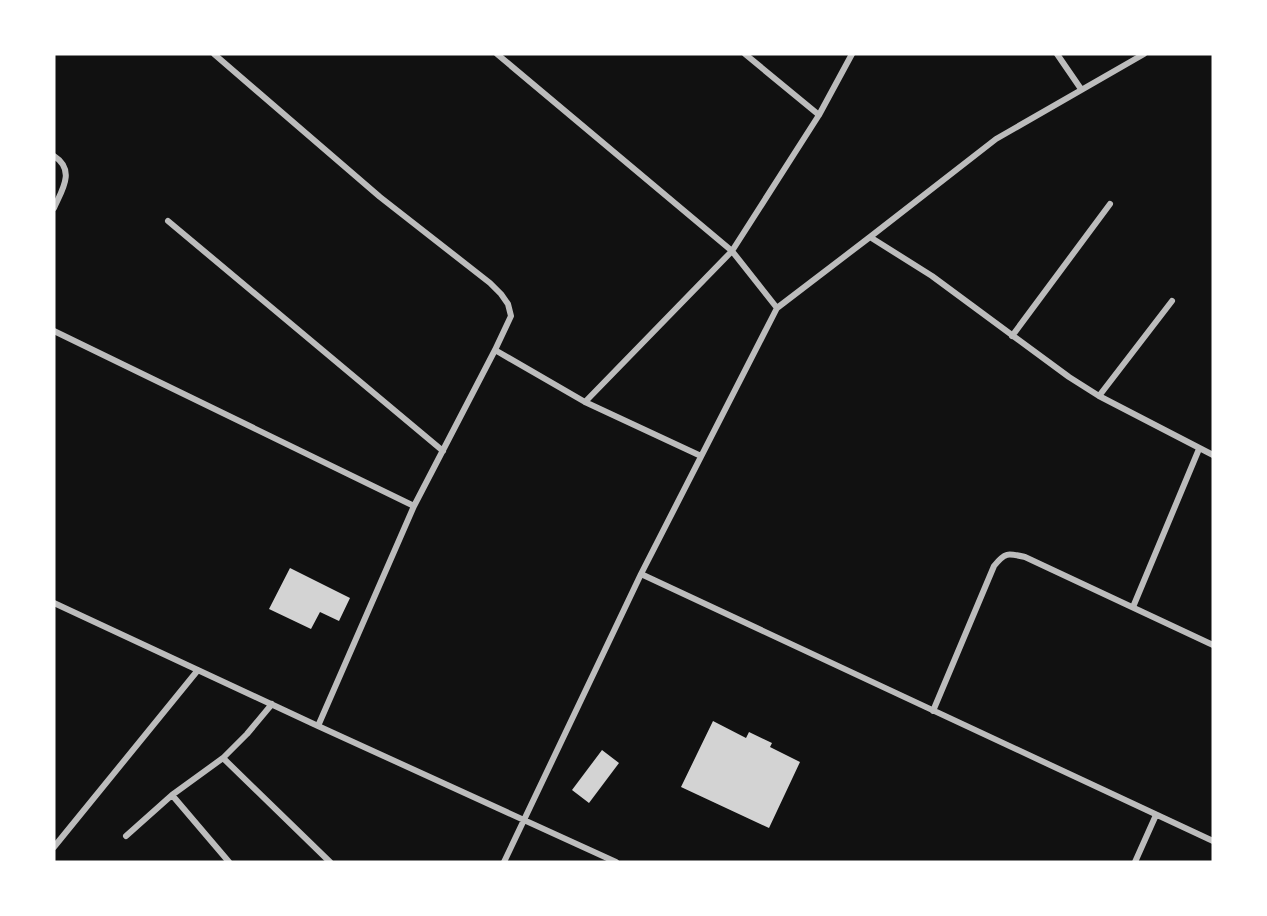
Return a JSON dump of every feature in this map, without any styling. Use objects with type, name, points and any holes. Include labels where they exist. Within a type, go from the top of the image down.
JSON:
[{"type":"street","points":[[214,54],[380,197],[490,283],[508,304],[511,316],[414,506],[318,726]]},
{"type":"street","points":[[496,54],[732,251],[777,308]]},
{"type":"street","points":[[745,54],[819,115]]},
{"type":"street","points":[[585,402],[732,251],[819,115],[852,54]]},
{"type":"street","points":[[1057,54],[1081,89]]},
{"type":"street","points":[[504,862],[641,574],[777,308],[996,139],[1144,54]]},
{"type":"street","points":[[54,156],[65,167],[66,180],[54,208]]},
{"type":"street","points":[[1012,336],[1110,204]]},
{"type":"street","points":[[168,221],[443,451]]},
{"type":"street","points":[[870,237],[932,276],[1069,377],[1099,396],[1213,455]]},
{"type":"street","points":[[1099,396],[1172,301]]},
{"type":"street","points":[[54,331],[414,506]]},
{"type":"street","points":[[495,350],[585,402],[701,456]]},
{"type":"street","points":[[1133,607],[1199,449]]},
{"type":"street","points":[[933,711],[994,566],[1001,557],[1007,554],[1025,557],[1213,645]]},
{"type":"street","points":[[641,574],[1213,841]]},
{"type":"street","points":[[54,603],[616,862]]},
{"type":"street","points":[[54,847],[198,669]]},
{"type":"street","points":[[126,836],[172,795],[223,758],[272,704]]},
{"type":"street","points":[[223,758],[330,862]]},
{"type":"street","points":[[172,795],[229,862]]},
{"type":"street","points":[[1135,862],[1156,815]]},
{"type":"building","points":[[290,568],[350,598],[339,621],[320,612],[311,629],[269,609]]},
{"type":"building","points":[[713,721],[746,738],[749,732],[772,743],[770,747],[800,762],[769,828],[681,787]]},
{"type":"building","points":[[602,750],[619,763],[589,803],[572,790]]}]
